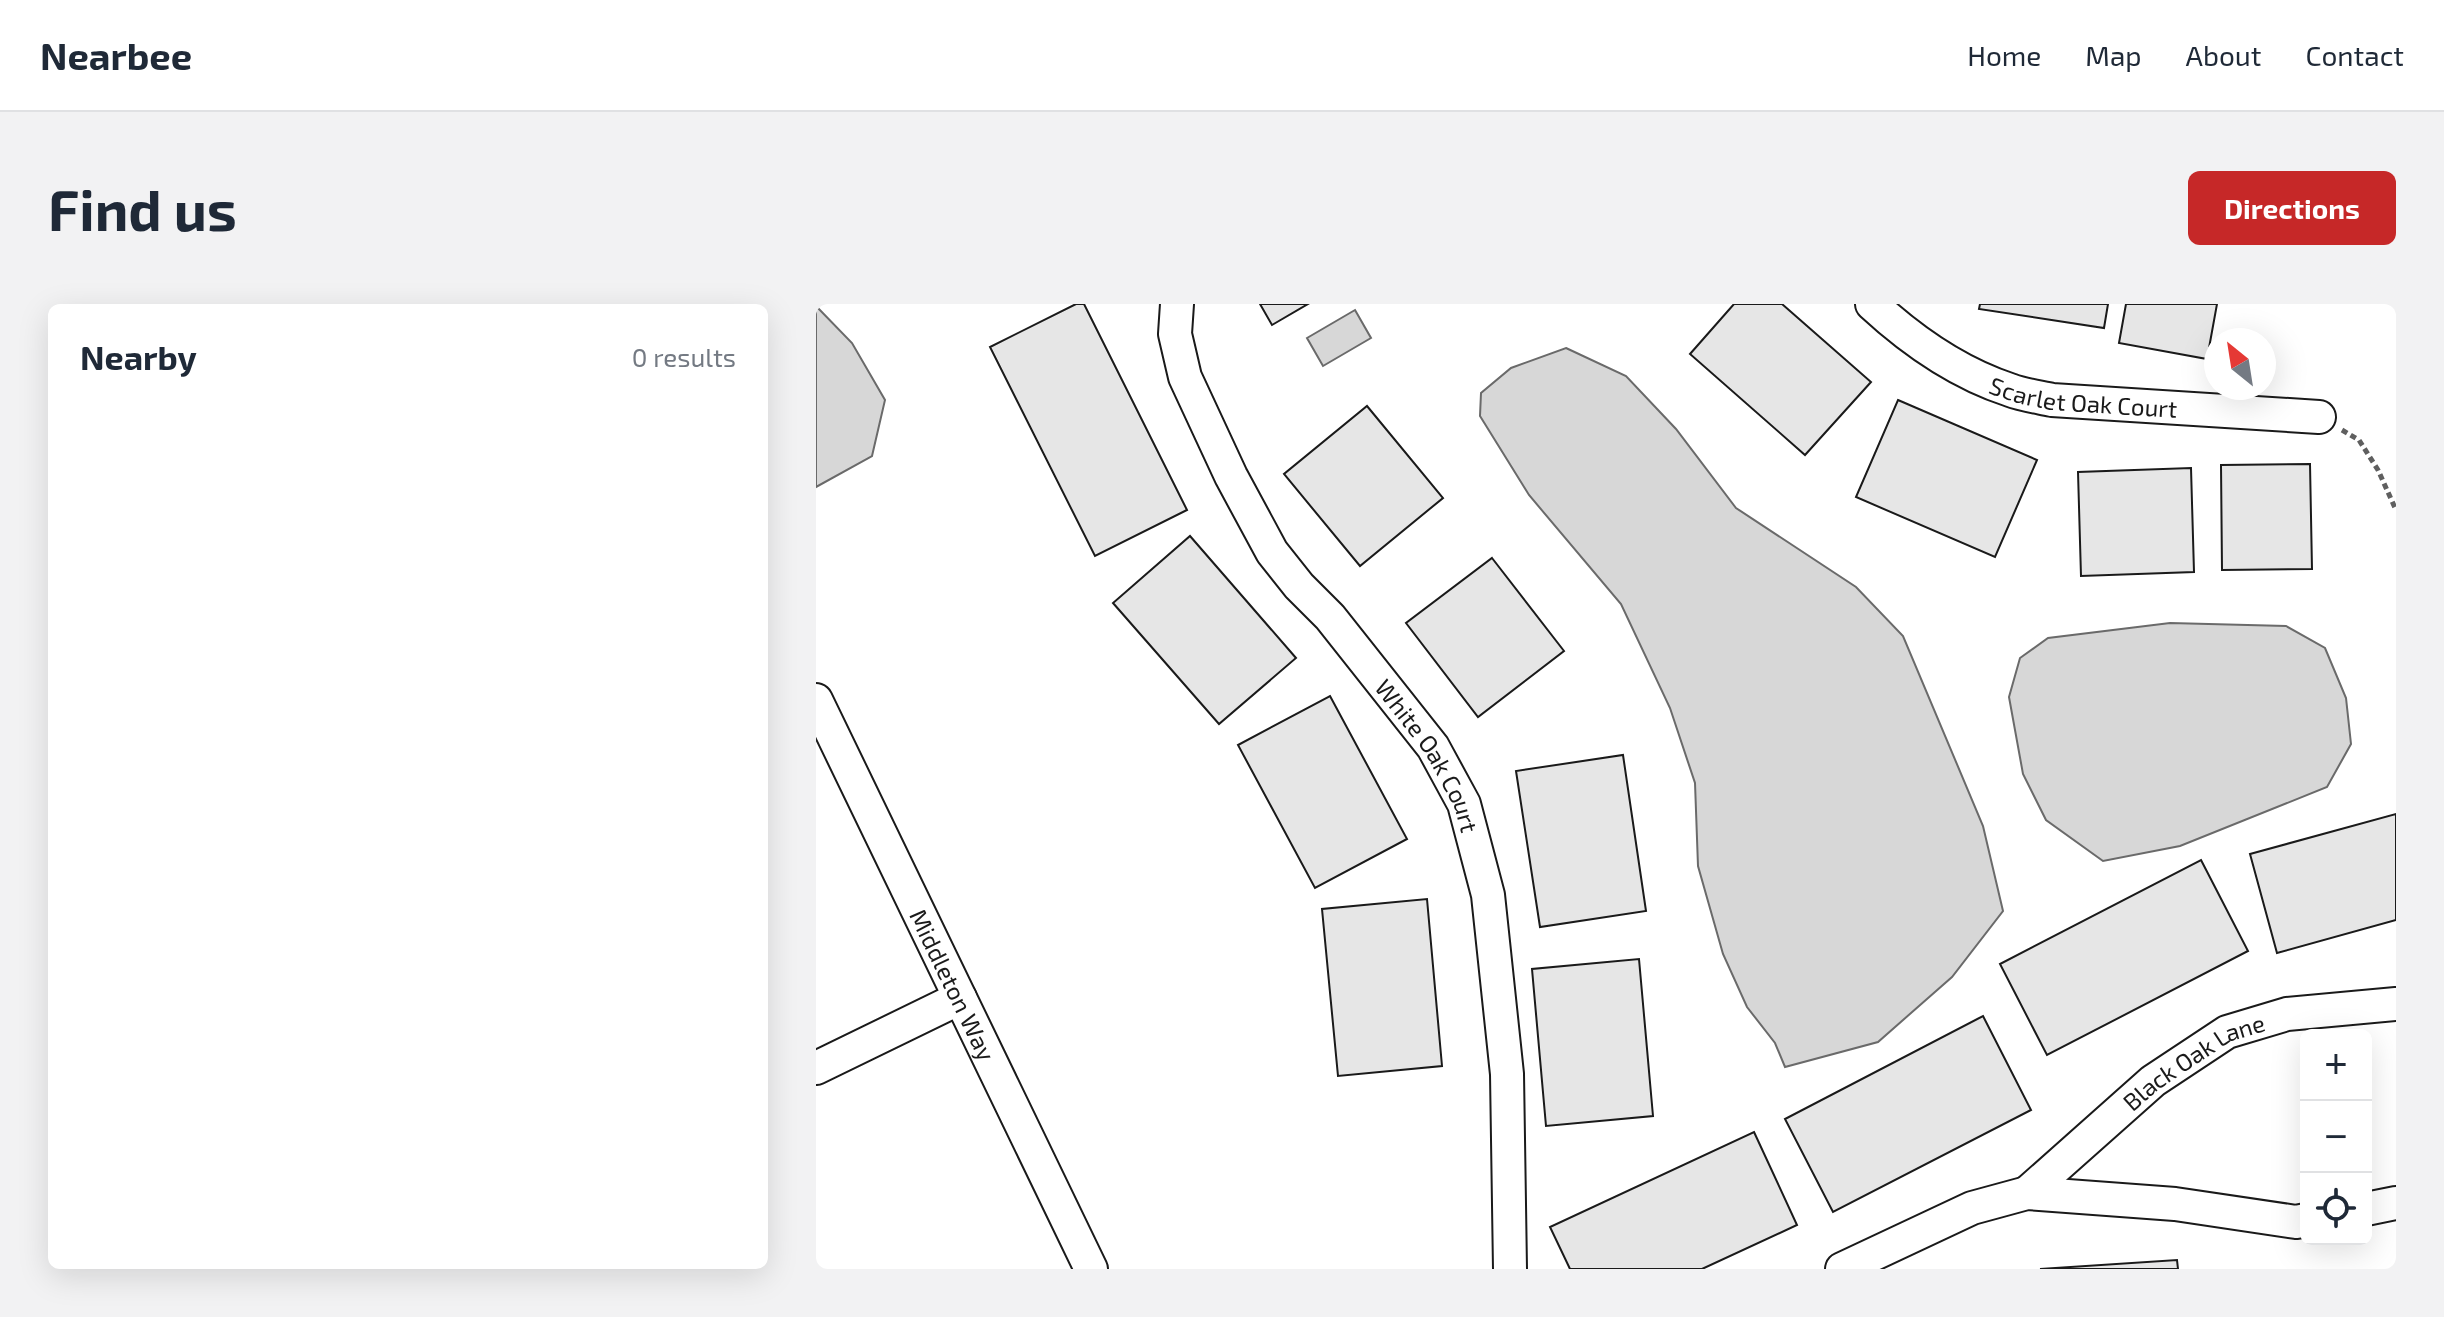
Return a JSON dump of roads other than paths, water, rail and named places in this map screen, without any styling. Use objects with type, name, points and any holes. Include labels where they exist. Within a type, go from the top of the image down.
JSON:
[{"type":"street","name":"White Oak Court","points":[[1177,304],[1175,334],[1185,377],[1231,476],[1272,552],[1299,586],[1330,617],[1433,747],[1464,804],[1488,895],[1507,1074],[1510,1269]]},
{"type":"street","name":"Scarlet Oak Court","points":[[1872,304],[1932,352],[1970,374],[2010,391],[2052,400],[2319,417]]},
{"type":"street","name":"Middleton Way","points":[[816,700],[1091,1269]]},
{"type":"street","points":[[816,1068],[960,998]]},
{"type":"street","name":"Black Oak Lane","points":[[2027,1193],[2153,1081],[2227,1032],[2287,1014],[2396,1004]]},
{"type":"street","name":"Black Oak Lane","points":[[1842,1269],[1972,1208],[2027,1193],[2175,1204],[2300,1221]]},
{"type":"street","points":[[2372,1208],[2396,1203]]}]
